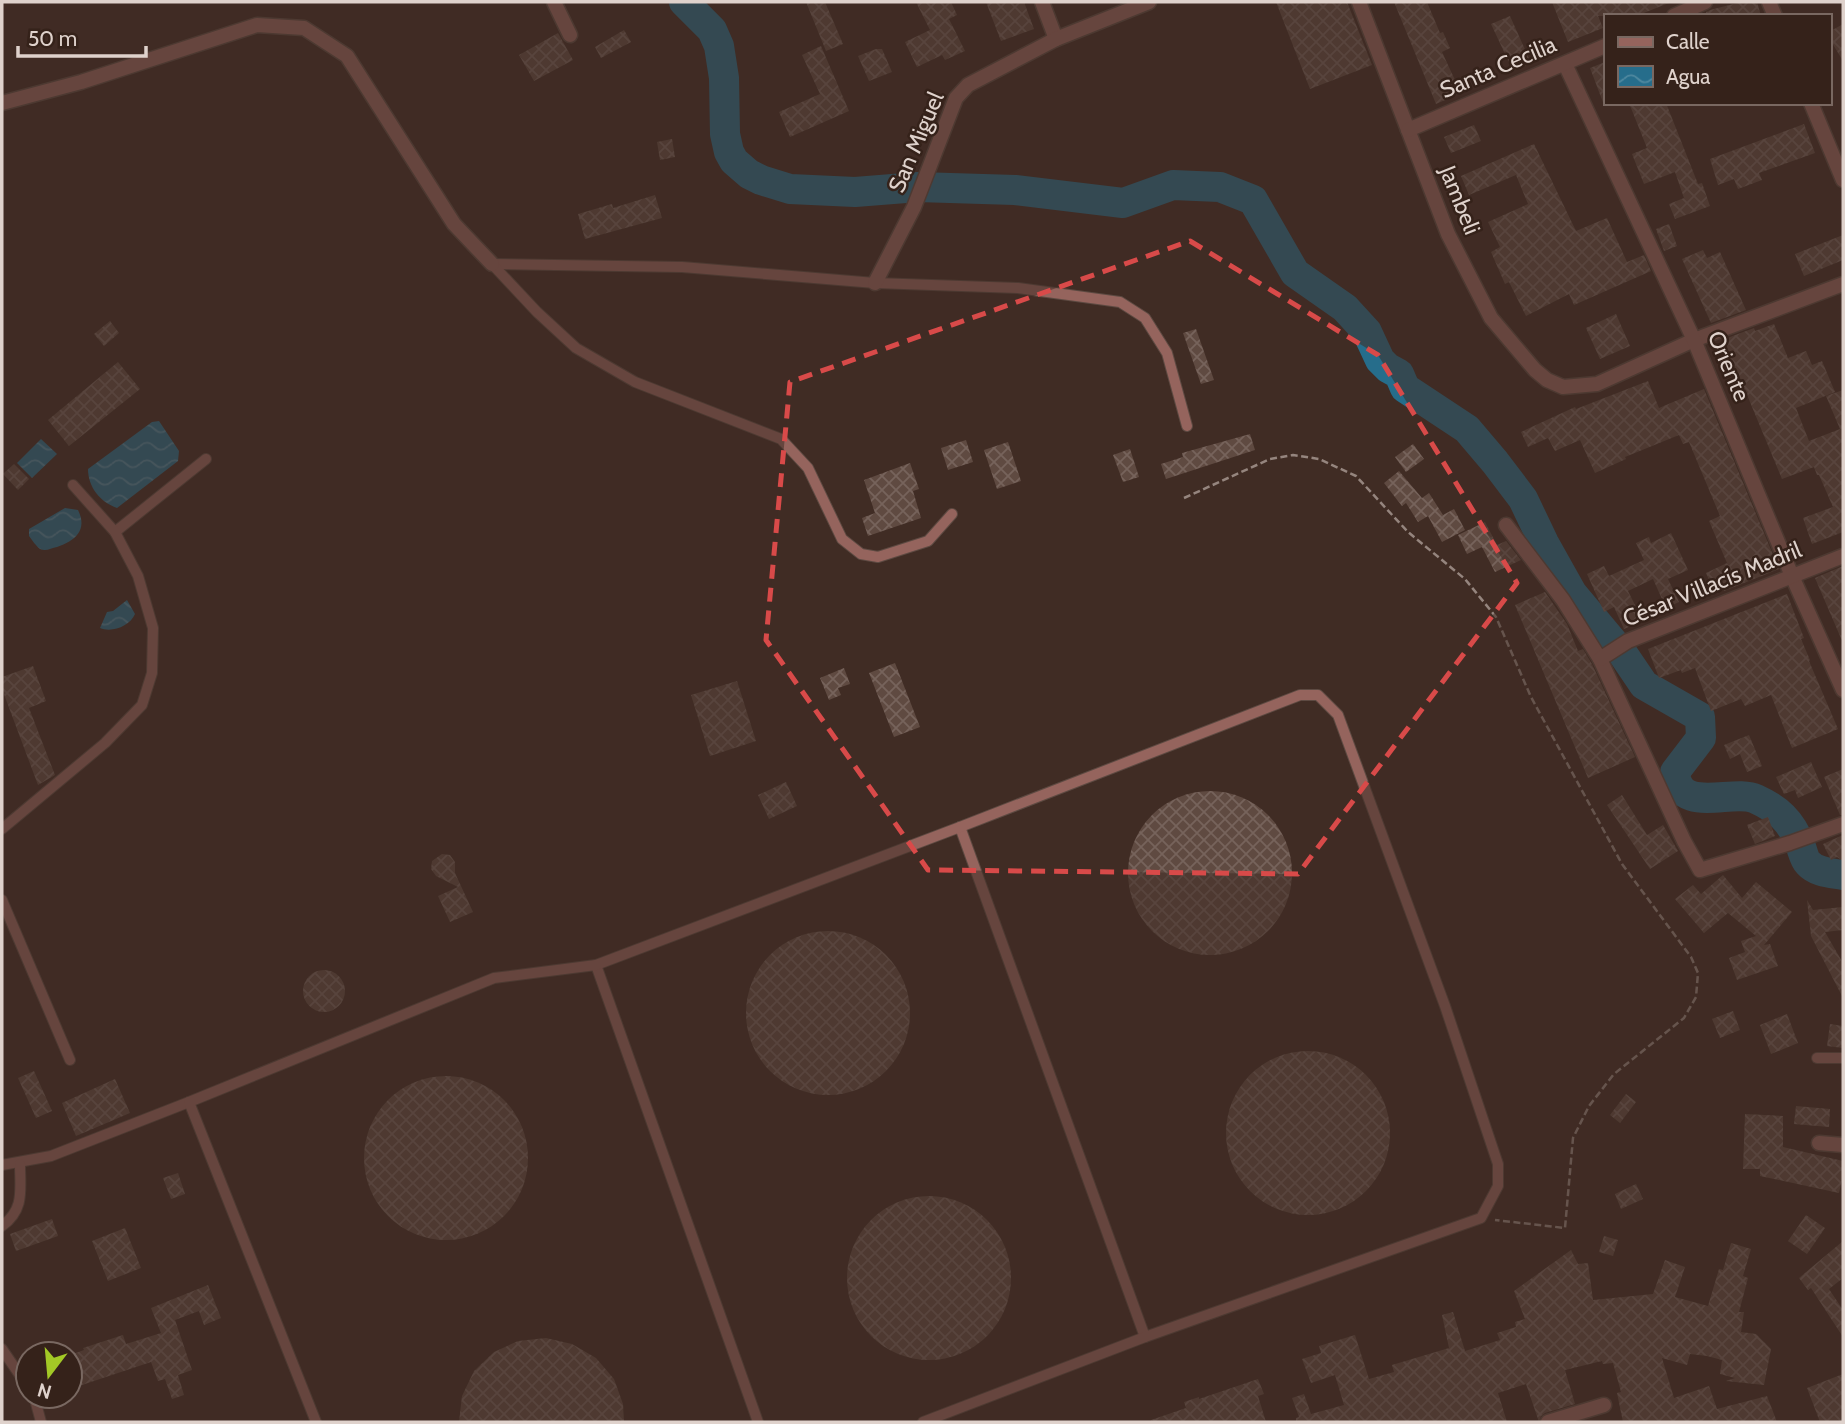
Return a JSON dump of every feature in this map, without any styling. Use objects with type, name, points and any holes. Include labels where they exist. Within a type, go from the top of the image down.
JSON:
[{"type":"street","points":[[554,2],[570,36]]},
{"type":"street","points":[[1042,2],[1056,39]]},
{"type":"street","name":"San Miguel","points":[[875,282],[914,207],[956,98],[968,85],[1056,39],[1149,2]]},
{"type":"street","name":"Jambeli","points":[[1359,2],[1448,234],[1491,318],[1535,370],[1563,387],[1578,388],[1597,384],[1694,340]]},
{"type":"street","points":[[1678,14],[1705,2]]},
{"type":"street","points":[[2,103],[81,82],[257,25],[304,28],[346,56],[454,224],[492,264]]},
{"type":"street","name":"Santa Cecilia","points":[[1408,131],[1604,46]]},
{"type":"street","name":"Oriente","points":[[1565,64],[1694,340],[1792,576],[1843,690]]},
{"type":"street","points":[[1812,105],[1843,180]]},
{"type":"street","points":[[1694,340],[1843,284]]},
{"type":"street","points":[[1506,525],[1605,656],[1684,841],[1700,870],[1843,824]]},
{"type":"street","name":"César Villacís Madril","points":[[1605,656],[1628,641],[1843,556]]},
{"type":"street","points":[[1819,1143],[1843,1145]]},
{"type":"street","points":[[1548,1422],[1604,1405]]},
{"type":"lane","points":[[492,264],[682,267],[875,282],[1018,288],[1120,302],[1145,317],[1167,353],[1187,426]]},
{"type":"lane","points":[[492,264],[537,312],[576,348],[635,382],[781,439],[808,468],[842,539],[861,554],[878,557],[928,541],[952,514]]},
{"type":"lane","points":[[115,532],[206,459]]},
{"type":"lane","points":[[2,829],[105,743],[142,705],[152,673],[153,628],[138,576],[115,532],[73,485]]},
{"type":"lane","points":[[2,1166],[51,1156],[494,978],[596,965],[1300,695],[1318,695],[1338,715],[1440,993],[1498,1164],[1498,1186],[1481,1218],[1145,1337],[923,1422]]},
{"type":"lane","points":[[960,827],[1145,1337]]},
{"type":"lane","points":[[2,901],[70,1060]]},
{"type":"lane","points":[[596,965],[758,1422]]},
{"type":"lane","points":[[1817,1058],[1843,1058]]},
{"type":"lane","points":[[189,1102],[316,1422]]},
{"type":"lane","points":[[2,1226],[15,1214],[21,1198],[19,1164]]},
{"type":"lane","points":[[2,1349],[14,1367]]},
{"type":"path","points":[[1184,498],[1270,459],[1293,455],[1319,459],[1356,476],[1408,532],[1465,579],[1496,617],[1531,697],[1622,864],[1691,957],[1698,973],[1696,997],[1684,1018],[1614,1074],[1588,1106],[1573,1138],[1565,1228],[1481,1218]]},
{"type":"highlighted area","points":[[1190,241],[1378,355],[1517,583],[1298,874],[928,870],[766,640],[790,382]]},
{"type":"water","points":[[159,421],[179,451],[178,461],[117,508],[105,502],[93,488],[88,469],[152,422]]},
{"type":"water","points":[[41,439],[57,454],[32,478],[17,463]]},
{"type":"water","points":[[65,508],[78,510],[81,523],[78,534],[63,545],[40,549],[29,536],[29,529]]},
{"type":"water","points":[[127,600],[135,614],[133,618],[115,629],[100,628],[107,612],[113,611]]},
{"type":"building","points":[[806,2],[825,2],[843,44],[826,51]]},
{"type":"building","points":[[916,2],[951,2],[957,15],[949,19],[965,51],[945,60],[942,55],[917,67],[905,42],[930,30]]},
{"type":"building","points":[[986,2],[1024,2],[1034,29],[1001,41]]},
{"type":"building","points":[[1276,2],[1347,2],[1372,65],[1310,89]]},
{"type":"building","points":[[1394,2],[1427,2],[1440,33],[1443,32],[1450,48],[1442,52],[1461,93],[1436,104]]},
{"type":"building","points":[[1552,2],[1669,2],[1641,14],[1598,16],[1603,28],[1568,42]]},
{"type":"building","points":[[1741,2],[1757,2],[1760,14],[1706,14],[1710,10]]},
{"type":"building","points":[[1510,16],[1531,63],[1513,71],[1491,24]]},
{"type":"building","points":[[1843,24],[1843,61],[1831,41],[1831,31]]},
{"type":"building","points":[[624,30],[631,42],[601,58],[595,47]]},
{"type":"building","points":[[558,33],[573,60],[534,81],[519,55]]},
{"type":"building","points":[[821,46],[849,111],[790,137],[779,112],[820,94],[802,55]]},
{"type":"building","points":[[882,49],[892,72],[869,81],[858,56]]},
{"type":"building","points":[[1604,62],[1604,105],[1590,68]]},
{"type":"building","points":[[1630,105],[1667,105],[1698,184],[1702,183],[1710,206],[1675,219],[1669,204],[1684,198],[1675,172],[1644,184],[1632,154],[1647,148]]},
{"type":"building","points":[[1804,124],[1815,153],[1759,173],[1762,180],[1738,189],[1734,179],[1718,185],[1710,159]]},
{"type":"building","points":[[1474,125],[1481,141],[1451,153],[1444,137]]},
{"type":"building","points":[[672,139],[675,157],[660,160],[657,142]]},
{"type":"building","points":[[1534,144],[1576,231],[1607,218],[1627,262],[1644,255],[1651,271],[1574,305],[1569,294],[1526,316],[1509,282],[1505,284],[1491,252],[1500,247],[1488,222],[1528,204],[1516,175],[1469,195],[1461,176]]},
{"type":"building","points":[[655,195],[662,218],[585,239],[578,214],[612,204],[613,208]]},
{"type":"building","points":[[1669,224],[1677,246],[1664,251],[1656,229]]},
{"type":"building","points":[[1843,235],[1843,260],[1804,276],[1795,254]]},
{"type":"building","points":[[1703,250],[1707,258],[1720,252],[1746,310],[1711,323],[1682,259]]},
{"type":"building","points":[[1616,314],[1630,346],[1600,359],[1586,328]]},
{"type":"building","points":[[110,321],[119,333],[104,346],[94,334]]},
{"type":"building","points":[[1774,324],[1788,358],[1806,351],[1812,365],[1822,361],[1835,392],[1796,408],[1809,441],[1840,429],[1826,396],[1843,390],[1843,532],[1812,544],[1803,518],[1833,507],[1819,475],[1814,467],[1782,479],[1722,340]]},
{"type":"building","points":[[1196,329],[1214,380],[1201,384],[1183,333]]},
{"type":"building","points":[[118,362],[140,389],[69,446],[48,420]]},
{"type":"building","points":[[1648,381],[1659,408],[1704,389],[1779,569],[1724,591],[1719,581],[1711,585],[1706,573],[1727,563],[1709,521],[1720,516],[1689,442],[1683,444],[1679,435],[1625,457],[1626,459],[1595,473],[1580,440],[1555,451],[1548,438],[1528,447],[1521,432],[1575,407],[1576,409]]},
{"type":"building","points":[[1250,434],[1255,450],[1166,479],[1161,464],[1183,457],[1182,453]]},
{"type":"building","points":[[966,440],[973,462],[948,470],[941,448]]},
{"type":"building","points":[[1008,442],[1021,481],[997,489],[984,450]]},
{"type":"building","points":[[1413,444],[1424,459],[1406,472],[1395,457]]},
{"type":"building","points":[[1130,449],[1139,477],[1123,482],[1113,455]]},
{"type":"building","points":[[910,463],[919,489],[913,491],[921,518],[868,536],[862,518],[875,513],[864,480]]},
{"type":"building","points":[[14,464],[29,479],[18,490],[3,474]]},
{"type":"building","points":[[1399,471],[1422,498],[1429,493],[1443,515],[1454,509],[1465,530],[1442,542],[1428,516],[1418,522],[1406,503],[1402,506],[1384,483]]},
{"type":"building","points":[[1485,522],[1497,545],[1506,541],[1521,560],[1495,572],[1482,547],[1467,554],[1458,535]]},
{"type":"building","points":[[1671,533],[1688,570],[1668,579],[1679,602],[1666,608],[1653,579],[1628,591],[1643,621],[1624,629],[1614,607],[1604,612],[1587,574],[1604,566],[1609,576],[1644,560],[1636,543],[1649,537],[1651,543]]},
{"type":"building","points":[[1843,566],[1843,643],[1815,578]]},
{"type":"building","points":[[1545,592],[1567,624],[1578,651],[1583,649],[1592,664],[1635,757],[1588,778],[1515,605]]},
{"type":"building","points":[[1787,594],[1804,638],[1801,639],[1809,661],[1838,729],[1792,748],[1771,695],[1745,706],[1741,699],[1711,711],[1695,668],[1659,678],[1648,649]]},
{"type":"building","points":[[895,663],[920,727],[894,737],[869,673]]},
{"type":"building","points":[[33,666],[46,701],[29,708],[55,775],[38,785],[2,689],[2,677]]},
{"type":"building","points":[[844,668],[850,684],[838,688],[841,695],[829,700],[820,678]]},
{"type":"building","points":[[737,681],[756,741],[710,756],[691,695]]},
{"type":"building","points":[[1749,735],[1762,766],[1747,772],[1740,754],[1730,759],[1724,745]]},
{"type":"building","points":[[1811,762],[1822,787],[1798,798],[1795,790],[1784,794],[1776,777]]},
{"type":"building","points":[[1843,769],[1843,815],[1840,815],[1824,777]]},
{"type":"building","points":[[786,782],[797,806],[769,819],[758,795]]},
{"type":"building","points":[[1210,791],[1241,797],[1268,815],[1286,842],[1292,873],[1286,904],[1268,931],[1241,949],[1210,955],[1179,949],[1152,931],[1134,904],[1128,873],[1134,842],[1152,815],[1179,797]]},
{"type":"building","points":[[1622,795],[1647,835],[1663,825],[1678,851],[1650,869],[1607,805]]},
{"type":"building","points":[[1768,817],[1775,836],[1755,844],[1747,825]]},
{"type":"building","points":[[1843,835],[1843,861],[1837,857],[1831,860],[1823,844]]},
{"type":"building","points":[[442,854],[450,855],[455,862],[455,873],[473,912],[450,922],[438,896],[458,887],[436,876],[431,869],[432,861]]},
{"type":"building","points":[[1723,875],[1742,898],[1756,882],[1792,912],[1764,945],[1770,944],[1778,966],[1737,980],[1729,958],[1745,952],[1741,941],[1756,936],[1728,913],[1704,933],[1675,899],[1693,885],[1701,894]]},
{"type":"building","points":[[1807,900],[1813,910],[1843,907],[1843,930],[1825,932],[1843,963],[1843,998],[1811,936]]},
{"type":"building","points":[[828,931],[859,937],[886,955],[904,982],[910,1013],[904,1044],[886,1071],[859,1089],[828,1095],[797,1089],[770,1071],[752,1044],[746,1013],[752,982],[770,955],[797,937]]},
{"type":"building","points":[[324,970],[339,976],[345,991],[339,1006],[324,1012],[309,1006],[303,991],[309,976]]},
{"type":"building","points":[[1733,1011],[1740,1030],[1720,1038],[1712,1019]]},
{"type":"building","points":[[1787,1014],[1798,1043],[1771,1054],[1760,1025]]},
{"type":"building","points":[[1830,1024],[1843,1026],[1843,1048],[1827,1046]]},
{"type":"building","points":[[1308,1051],[1339,1057],[1366,1075],[1384,1102],[1390,1133],[1384,1164],[1366,1191],[1339,1209],[1308,1215],[1277,1209],[1250,1191],[1232,1164],[1226,1133],[1232,1102],[1250,1075],[1277,1057]]},
{"type":"building","points":[[34,1071],[52,1111],[36,1118],[18,1078]]},
{"type":"building","points":[[446,1076],[477,1082],[504,1100],[522,1127],[528,1158],[522,1189],[504,1216],[477,1234],[446,1240],[415,1234],[388,1216],[370,1189],[364,1158],[370,1127],[388,1100],[415,1082]]},
{"type":"building","points":[[115,1079],[130,1113],[76,1136],[62,1103]]},
{"type":"building","points":[[1626,1094],[1636,1102],[1620,1123],[1610,1115]]},
{"type":"building","points":[[1796,1106],[1830,1109],[1829,1127],[1794,1124]]},
{"type":"building","points":[[1745,1114],[1783,1116],[1783,1147],[1843,1161],[1839,1193],[1760,1176],[1760,1169],[1743,1169]]},
{"type":"building","points":[[178,1173],[185,1194],[171,1199],[163,1178]]},
{"type":"building","points":[[1636,1184],[1643,1199],[1621,1209],[1615,1194]]},
{"type":"building","points":[[929,1196],[960,1202],[987,1220],[1005,1247],[1011,1278],[1005,1309],[987,1336],[960,1354],[929,1360],[898,1354],[871,1336],[853,1309],[847,1278],[853,1247],[871,1220],[898,1202]]},
{"type":"building","points":[[1806,1215],[1825,1228],[1807,1254],[1788,1241]]},
{"type":"building","points":[[52,1219],[58,1236],[16,1251],[10,1234]]},
{"type":"building","points":[[125,1228],[141,1268],[108,1281],[92,1241]]},
{"type":"building","points":[[1604,1236],[1618,1240],[1613,1256],[1599,1252]]},
{"type":"building","points":[[1843,1241],[1843,1278],[1829,1289],[1843,1310],[1843,1337],[1811,1288],[1808,1290],[1799,1278]]},
{"type":"building","points":[[1731,1243],[1751,1249],[1743,1276],[1748,1278],[1739,1312],[1744,1312],[1741,1332],[1756,1334],[1771,1349],[1764,1385],[1726,1381],[1735,1378],[1720,1374],[1722,1360],[1707,1356],[1690,1354],[1687,1365],[1662,1358],[1674,1398],[1709,1386],[1717,1409],[1767,1396],[1777,1422],[1623,1422],[1617,1393],[1621,1392],[1613,1363],[1603,1364],[1602,1361],[1565,1370],[1575,1404],[1545,1413],[1539,1422],[1526,1384],[1498,1393],[1507,1422],[1296,1422],[1299,1417],[1292,1398],[1304,1394],[1311,1414],[1344,1405],[1335,1375],[1311,1383],[1302,1359],[1321,1353],[1319,1346],[1355,1335],[1369,1379],[1394,1372],[1392,1365],[1449,1348],[1442,1315],[1453,1312],[1465,1351],[1500,1340],[1497,1333],[1516,1327],[1515,1322],[1525,1319],[1514,1291],[1571,1250],[1578,1264],[1588,1263],[1593,1300],[1653,1294],[1665,1260],[1685,1267],[1675,1297],[1708,1306],[1719,1269],[1723,1270]]},
{"type":"building","points":[[208,1285],[221,1318],[204,1325],[199,1311],[175,1320],[192,1370],[178,1375],[184,1395],[172,1399],[165,1379],[158,1381],[151,1362],[84,1384],[84,1348],[123,1335],[126,1344],[161,1333],[151,1308]]},
{"type":"building","points":[[546,1338],[572,1344],[596,1358],[614,1379],[623,1404],[624,1422],[459,1422],[462,1396],[474,1371],[494,1352],[518,1341]]},
{"type":"building","points":[[1843,1374],[1843,1422],[1820,1422],[1807,1388]]},
{"type":"building","points":[[1258,1379],[1264,1394],[1258,1396],[1266,1422],[1151,1422],[1186,1408],[1184,1402]]},
{"type":"waterway","points":[[684,2],[712,30],[719,46],[724,78],[725,134],[729,152],[734,161],[761,180],[790,189],[855,192],[918,187],[1015,190],[1123,203],[1173,185],[1220,187],[1253,200],[1295,273],[1345,308],[1367,332],[1380,360],[1399,374],[1405,388],[1467,429],[1495,462],[1523,499],[1572,593],[1623,654],[1644,685],[1700,717],[1701,738],[1675,772],[1678,785],[1686,793],[1696,797],[1746,796],[1764,803],[1788,822],[1808,863],[1820,871],[1843,875]]}]
